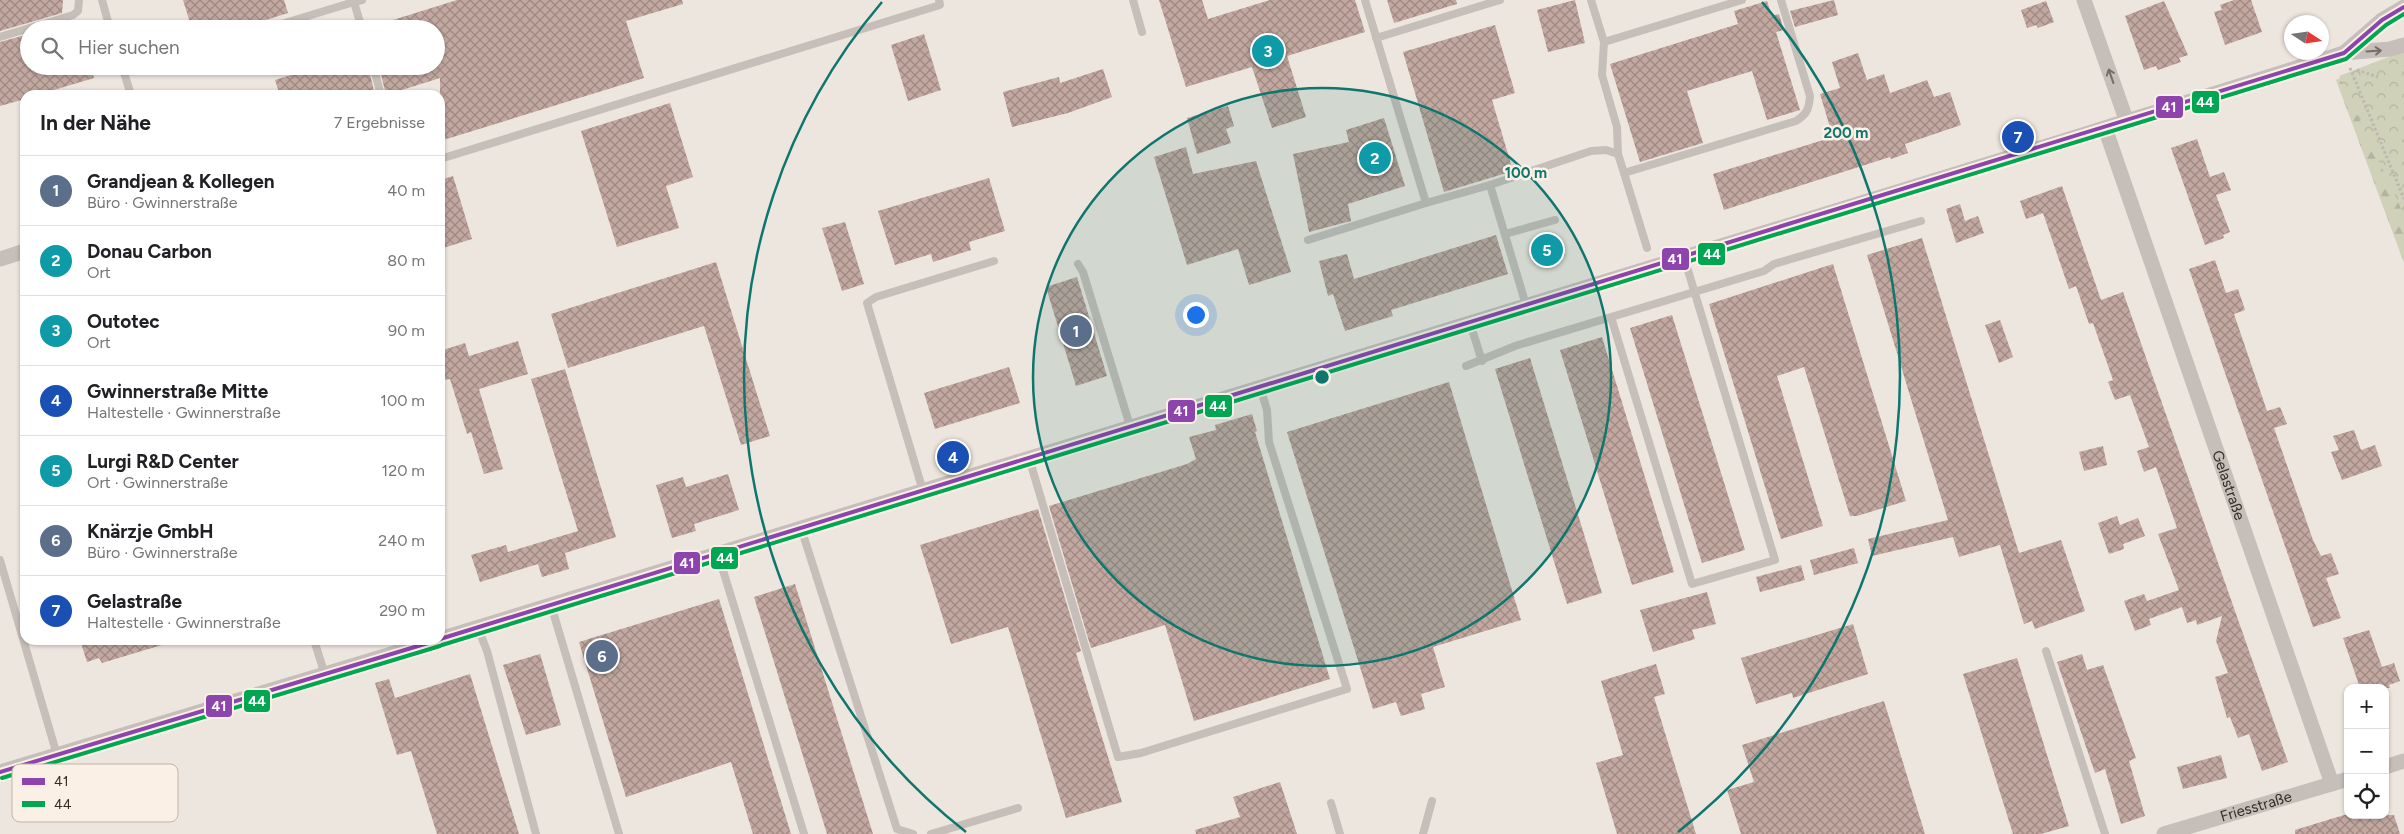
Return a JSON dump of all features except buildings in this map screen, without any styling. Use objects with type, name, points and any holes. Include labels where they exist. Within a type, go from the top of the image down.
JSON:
[{"type":"street","points":[[2084,0],[2127,122]]},
{"type":"street","points":[[2347,60],[2382,20],[2404,8]]},
{"type":"street","points":[[445,638],[1260,386],[2105,128],[2404,45]]},
{"type":"street","name":"Gelastraße","points":[[2105,128],[2332,784]]},
{"type":"street","points":[[0,259],[20,253]]},
{"type":"street","points":[[27,764],[423,645]]},
{"type":"street","points":[[2389,766],[2404,761]]},
{"type":"street","points":[[0,772],[12,768]]},
{"type":"street","name":"Friesstraße","points":[[2164,834],[2344,780]]},
{"type":"lane","points":[[56,20],[73,15],[78,10],[79,0]]},
{"type":"lane","points":[[102,0],[108,20]]},
{"type":"lane","points":[[445,157],[940,5],[939,0]]},
{"type":"lane","points":[[1132,0],[1142,32]]},
{"type":"lane","points":[[1364,0],[1426,203]]},
{"type":"lane","points":[[1376,38],[1500,0]]},
{"type":"lane","points":[[1591,0],[1604,42],[1602,75],[1617,127],[1618,154],[1647,248]]},
{"type":"lane","points":[[1604,42],[1742,0]]},
{"type":"lane","points":[[1624,173],[1796,121],[1805,116],[1809,108],[1810,96],[1781,0]]},
{"type":"lane","points":[[295,20],[358,1],[361,20]]},
{"type":"lane","points":[[0,37],[20,31]]},
{"type":"lane","points":[[125,75],[130,90]]},
{"type":"lane","points":[[375,75],[380,90]]},
{"type":"lane","points":[[1308,240],[1490,185],[1591,151],[1606,150],[1618,154]]},
{"type":"lane","points":[[1490,185],[1526,305]]},
{"type":"lane","points":[[1505,234],[1555,220]]},
{"type":"lane","points":[[1466,366],[1515,346],[1764,271],[1774,264],[1921,221]]},
{"type":"lane","points":[[1611,317],[1692,584],[1775,560],[1684,257]]},
{"type":"lane","points":[[923,491],[867,303],[876,297],[994,261]]},
{"type":"lane","points":[[1078,264],[1083,272],[1130,426]]},
{"type":"lane","points":[[1470,323],[1482,361]]},
{"type":"lane","points":[[1029,458],[1118,757],[1150,750],[1347,689],[1269,442],[1267,410],[1260,386]]},
{"type":"lane","points":[[800,528],[897,829],[913,834]]},
{"type":"lane","points":[[718,554],[804,834]]},
{"type":"lane","points":[[0,560],[20,628]]},
{"type":"lane","points":[[551,605],[619,834]]},
{"type":"lane","points":[[478,628],[487,651],[536,834]]},
{"type":"lane","points":[[25,645],[57,755]]},
{"type":"lane","points":[[316,645],[325,675]]},
{"type":"lane","points":[[2046,651],[2105,834]]},
{"type":"lane","points":[[1423,834],[1432,802]]},
{"type":"lane","points":[[1331,803],[1340,834]]},
{"type":"lane","points":[[931,834],[1018,808]]},
{"type":"path","points":[[2347,60],[2378,77]]},
{"type":"path","points":[[2347,60],[2404,199]]},
{"type":"green space","points":[[2404,51],[2404,215],[2339,76]]},
{"type":"green space","points":[[2404,53],[2404,263],[2336,80]]},
{"type":"transit line","name":"41","points":[[445,637],[2344,53],[2382,20],[2404,7]]},
{"type":"transit line","name":"44","points":[[445,644],[2346,59],[2386,25],[2404,14]]},
{"type":"transit line","name":"41","points":[[27,764],[421,645]]},
{"type":"transit line","name":"44","points":[[48,764],[440,646]]},
{"type":"transit line","name":"41","points":[[0,772],[12,768]]},
{"type":"transit line","name":"44","points":[[2,778],[12,775]]},
{"type":"place","name":"Outotec","points":[[1268,51]]},
{"type":"place","name":"Gelastraße","points":[[2018,137]]},
{"type":"place","name":"Donau Carbon","points":[[1375,158]]},
{"type":"place","name":"Lurgi R&D Center","points":[[1547,250]]},
{"type":"place","name":"Grandjean & Kollegen","points":[[1076,331]]},
{"type":"place","name":"Gwinnerstraße Mitte","points":[[953,457]]},
{"type":"place","name":"Knärzje GmbH","points":[[602,656]]}]
